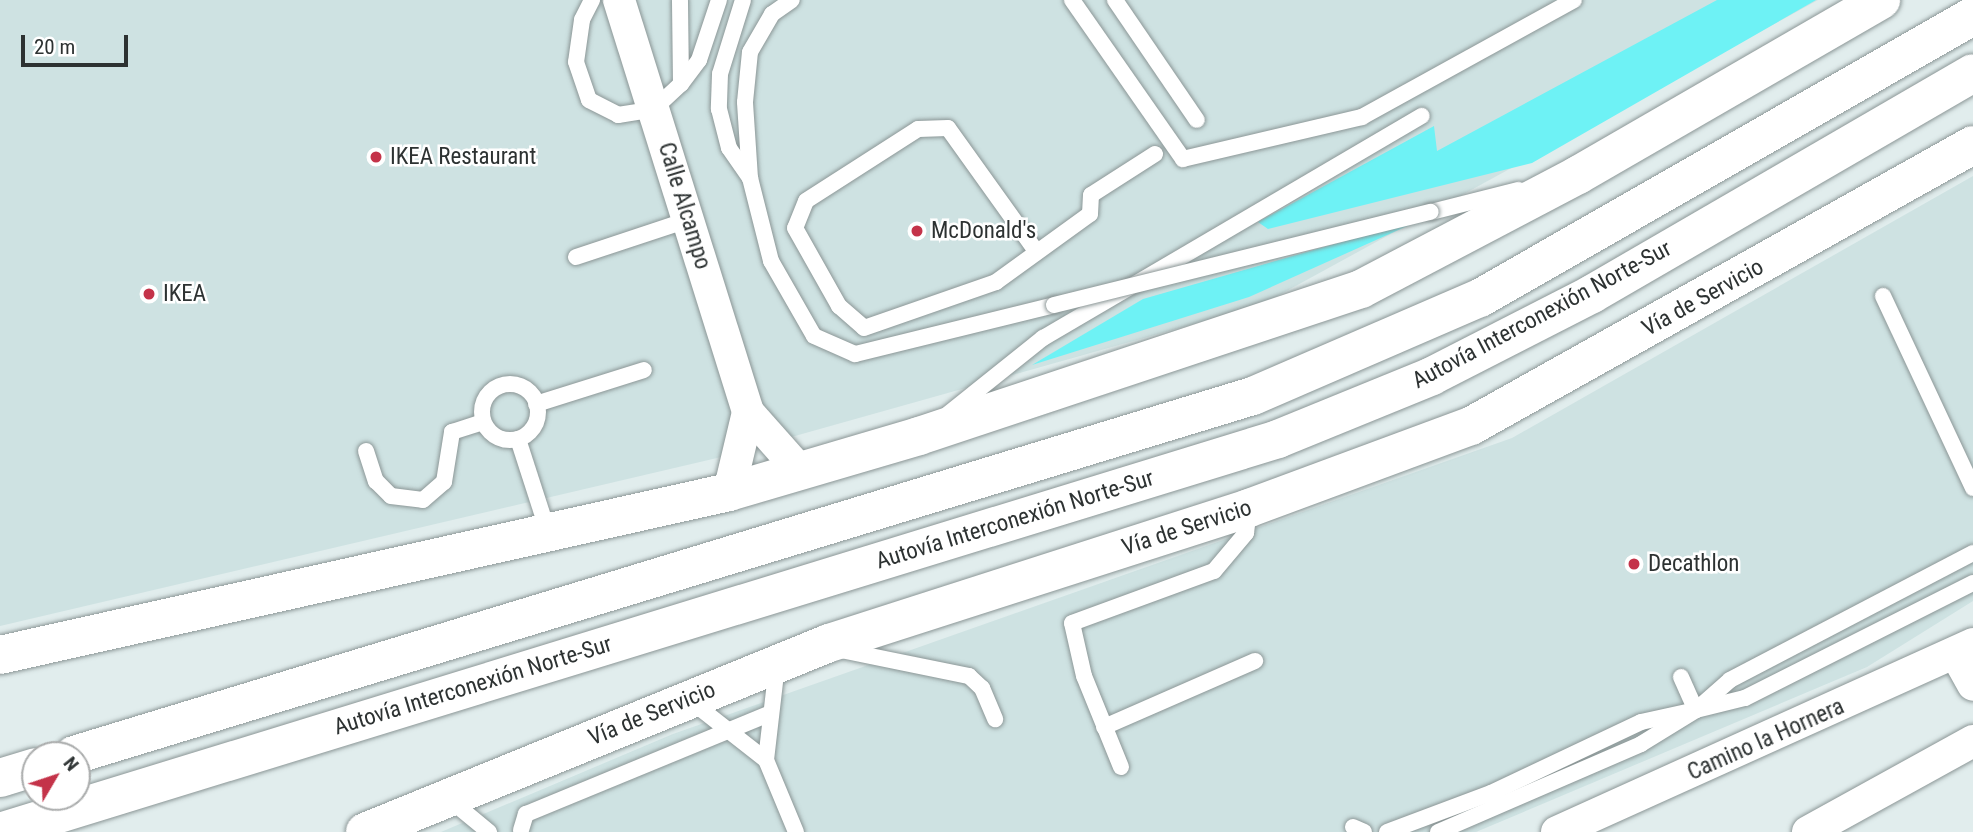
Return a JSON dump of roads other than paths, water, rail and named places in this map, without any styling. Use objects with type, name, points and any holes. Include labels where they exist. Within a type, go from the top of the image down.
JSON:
[{"type":"main road","points":[[0,655],[549,535],[729,492],[919,436],[1361,289],[1578,175],[1881,0]]},
{"type":"main road","name":"Autovía Interconexión Norte-Sur","points":[[91,749],[1253,396],[1480,298],[1973,16]]},
{"type":"main road","name":"Autovía Interconexión Norte-Sur","points":[[0,832],[1278,439],[1432,376],[1592,294],[1973,73]]},
{"type":"main road","name":"Vía de Servicio","points":[[365,832],[829,643],[1250,508],[1471,426],[1973,145]]},
{"type":"main road","points":[[0,778],[21,771]]},
{"type":"street","name":"Calle Alcampo","points":[[620,0],[748,412],[802,472]]},
{"type":"street","points":[[729,492],[748,412]]},
{"type":"street","points":[[1964,649],[1973,685]]},
{"type":"street","name":"Camino la Hornera","points":[[1558,832],[1964,649]]},
{"type":"street","points":[[1814,831],[1973,741]]},
{"type":"lane","points":[[592,0],[582,20],[576,62],[589,100],[618,115],[654,109],[681,84],[699,60],[719,0]]},
{"type":"lane","points":[[680,0],[681,84]]},
{"type":"lane","points":[[743,0],[720,74],[719,109],[729,148],[750,178]]},
{"type":"lane","points":[[792,0],[772,14],[750,52],[750,178],[771,261],[814,336],[855,354],[1578,175]]},
{"type":"lane","points":[[1072,0],[1183,159],[1362,117],[1574,0]]},
{"type":"lane","points":[[1115,0],[1197,120]]},
{"type":"lane","points":[[919,436],[1043,338],[1422,116]]},
{"type":"lane","points":[[1036,251],[948,128],[918,129],[806,201],[795,228],[839,306],[864,328],[996,282],[1090,214],[1091,195],[1155,153]]},
{"type":"lane","points":[[576,257],[688,219]]},
{"type":"lane","points":[[1883,296],[1973,488]]},
{"type":"lane","points":[[536,404],[644,370]]},
{"type":"lane","points":[[502,385],[519,386],[536,404],[536,422],[518,439],[494,435],[483,422],[483,403],[502,385]]},
{"type":"lane","points":[[366,451],[376,481],[391,496],[422,500],[444,482],[455,446],[452,432],[483,422]]},
{"type":"lane","points":[[518,439],[549,535]]},
{"type":"lane","points":[[1121,767],[1104,727],[1072,623],[1214,571],[1246,533],[1250,508]]},
{"type":"lane","points":[[1438,832],[1641,744],[1696,710],[1730,680],[1973,553]]},
{"type":"lane","points":[[1387,832],[1491,793],[1642,722],[1745,698],[1973,583]]},
{"type":"lane","points":[[829,643],[843,654],[969,676],[982,688],[995,719]]},
{"type":"lane","points":[[1104,727],[1255,661]]},
{"type":"lane","points":[[766,760],[769,714],[777,663]]},
{"type":"lane","points":[[1681,677],[1696,710]]},
{"type":"lane","points":[[688,699],[732,727],[766,760],[796,832]]},
{"type":"lane","points":[[521,831],[526,814],[769,714]]},
{"type":"lane","points":[[447,798],[489,832]]},
{"type":"place","name":"IKEA Restaurant","points":[[376,157]]},
{"type":"place","name":"McDonald's","points":[[917,231]]},
{"type":"place","name":"IKEA","points":[[149,294]]},
{"type":"place","name":"Decathlon","points":[[1634,564]]}]
